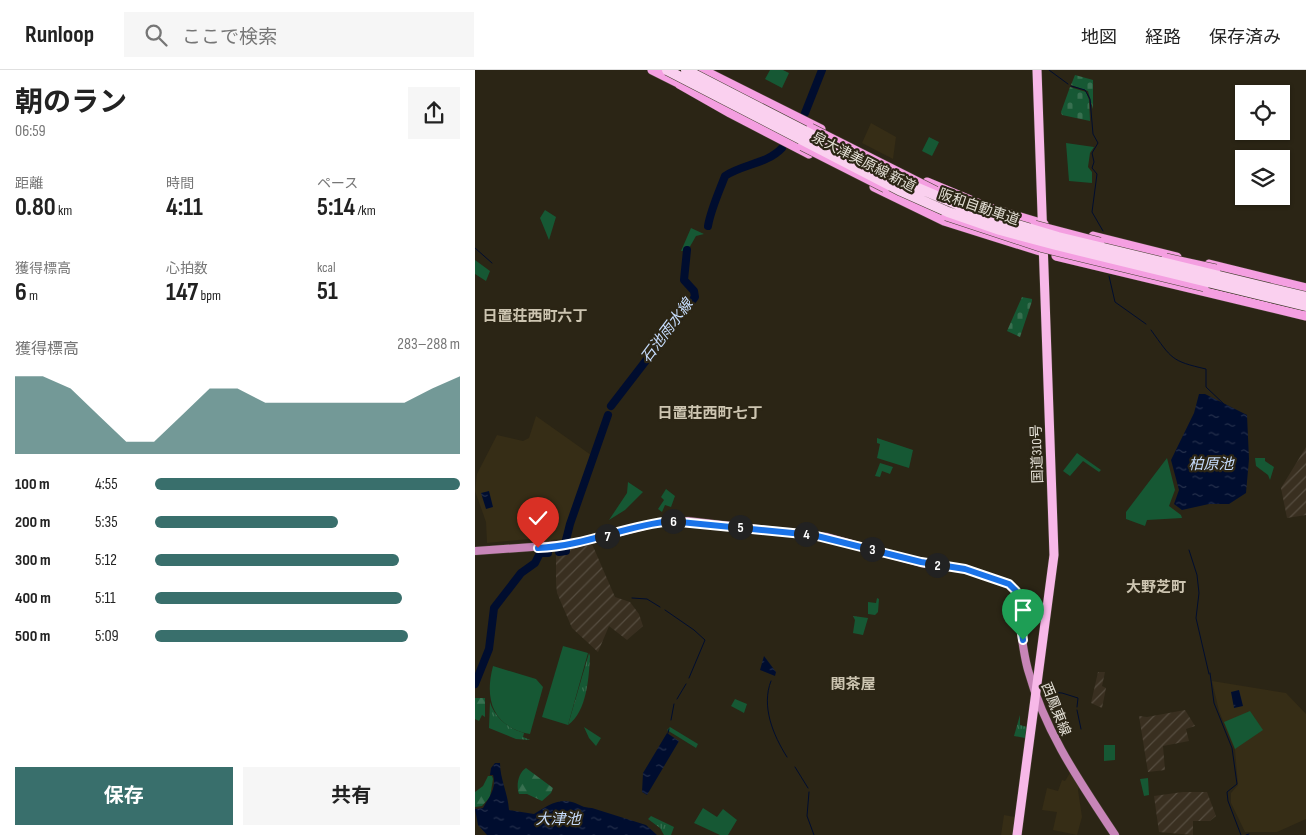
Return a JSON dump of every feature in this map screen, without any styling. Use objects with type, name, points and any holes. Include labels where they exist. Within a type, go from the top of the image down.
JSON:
[{"type":"highway","name":"阪和自動車道","points":[[667,70],[892,186],[948,212],[1000,230],[1056,245],[1306,306]]},
{"type":"highway","name":"阪和自動車道","points":[[686,70],[904,182],[977,213],[1058,238],[1306,297]]},
{"type":"highway","name":"国道310号","points":[[1017,835],[1054,555],[1037,70]]},
{"type":"main road","name":"泉大津美原線 新道","points":[[653,70],[917,204],[969,225],[1043,248],[1306,312]]},
{"type":"main road","name":"泉大津美原線 新道","points":[[698,70],[895,172],[960,202],[986,211],[1108,244],[1306,290]]},
{"type":"main road","points":[[703,70],[927,182],[987,207],[1042,224],[1306,290]]},
{"type":"main road","points":[[679,84],[730,113],[935,217],[978,233],[1044,253],[1306,316]]},
{"type":"main road","name":"西鳳東線","points":[[475,551],[554,547],[610,536],[656,522],[688,521],[813,535],[921,562],[965,569],[1009,584],[1016,591],[1025,657],[1036,695],[1062,755],[1115,835]]},
{"type":"shaded area","points":[[871,123],[896,137],[893,159],[862,143]]},
{"type":"shaded area","points":[[536,416],[591,455],[562,539],[551,540],[551,543],[541,543],[540,538],[487,543],[486,522],[475,491],[477,474],[497,435],[523,441],[529,438]]},
{"type":"shaded area","points":[[1306,447],[1306,515],[1287,518],[1281,488]]},
{"type":"shaded area","points":[[592,544],[615,597],[630,602],[639,614],[643,626],[627,640],[609,626],[598,652],[572,628],[557,593],[556,583],[556,555],[566,554],[569,549]]},
{"type":"shaded area","points":[[1098,672],[1105,672],[1102,686],[1106,688],[1102,708],[1091,703]]},
{"type":"shaded area","points":[[1212,681],[1286,693],[1306,714],[1306,819],[1277,832],[1245,832],[1231,803],[1231,793],[1238,785],[1235,750],[1219,711]]},
{"type":"shaded area","points":[[1185,710],[1195,726],[1186,729],[1189,741],[1163,746],[1165,770],[1148,772],[1139,716],[1147,717]]},
{"type":"shaded area","points":[[1070,773],[1079,786],[1082,817],[1077,835],[1053,830],[1057,812],[1042,810],[1047,788],[1058,791],[1062,780],[1065,781]]},
{"type":"shaded area","points":[[1183,792],[1207,792],[1216,816],[1210,821],[1193,821],[1193,835],[1159,832],[1154,796]]},
{"type":"shaded area","points":[[1004,815],[1015,817],[1012,835],[1001,835]]},
{"type":"green space","points":[[770,70],[783,70],[789,73],[782,88],[765,79]]},
{"type":"green space","points":[[1075,75],[1093,80],[1093,109],[1088,91],[1071,85]]},
{"type":"green space","points":[[1070,87],[1086,92],[1089,100],[1090,121],[1062,115],[1061,112]]},
{"type":"green space","points":[[929,137],[939,142],[932,156],[922,151]]},
{"type":"green space","points":[[1066,143],[1094,147],[1090,153],[1088,167],[1092,172],[1092,183],[1069,181]]},
{"type":"green space","points":[[545,210],[556,217],[549,240],[540,218]]},
{"type":"green space","points":[[691,228],[704,234],[696,236],[688,250],[681,251]]},
{"type":"green space","points":[[475,260],[490,271],[486,281],[475,274]]},
{"type":"green space","points":[[1022,297],[1032,299],[1032,301],[1020,337],[1007,331]]},
{"type":"green space","points":[[877,438],[913,450],[909,468],[877,458],[880,444],[877,443]]},
{"type":"green space","points":[[1077,453],[1101,470],[1099,472],[1083,461],[1070,476],[1063,471]]},
{"type":"green space","points":[[1167,458],[1175,490],[1169,506],[1181,515],[1182,518],[1147,520],[1145,526],[1126,519],[1126,512]]},
{"type":"green space","points":[[1255,458],[1265,458],[1265,461],[1274,467],[1270,480],[1268,475],[1256,466]]},
{"type":"green space","points":[[880,463],[893,467],[890,474],[882,471],[880,477],[875,476]]},
{"type":"green space","points":[[628,482],[643,492],[625,510],[609,520],[627,493]]},
{"type":"green space","points":[[666,489],[675,496],[671,507],[665,505],[662,512],[658,509],[664,500],[661,497]]},
{"type":"green space","points":[[877,598],[879,599],[878,612],[875,615],[868,614],[868,602],[876,603]]},
{"type":"green space","points":[[853,616],[868,618],[863,635],[853,633],[855,620]]},
{"type":"green space","points":[[563,646],[588,653],[568,725],[542,717]]},
{"type":"green space","points":[[589,653],[586,693],[579,712],[568,725]]},
{"type":"green space","points":[[493,666],[536,679],[543,687],[530,734],[507,725],[494,710],[490,690]]},
{"type":"green space","points":[[475,698],[485,698],[485,717],[482,715],[479,721],[475,719]]},
{"type":"green space","points":[[735,699],[747,704],[744,713],[731,706]]},
{"type":"green space","points":[[490,702],[495,713],[503,722],[513,729],[524,733],[523,737],[530,740],[516,739],[489,728]]},
{"type":"green space","points":[[1250,711],[1263,730],[1235,749],[1224,722]]},
{"type":"green space","points":[[1020,715],[1020,725],[1027,727],[1025,738],[1014,736]]},
{"type":"green space","points":[[584,727],[601,738],[596,746],[589,738]]},
{"type":"green space","points":[[670,727],[698,744],[696,748],[667,730]]},
{"type":"green space","points":[[1104,745],[1115,745],[1115,760],[1104,761]]},
{"type":"green space","points":[[526,768],[553,788],[551,793],[542,801],[527,794],[519,794],[518,780]]},
{"type":"green space","points":[[488,776],[492,776],[493,779],[490,797],[482,806],[475,807],[475,792],[483,786]]},
{"type":"green space","points":[[1148,778],[1149,795],[1144,796],[1140,779]]},
{"type":"green space","points":[[703,808],[717,817],[723,809],[737,820],[728,835],[720,835],[694,823]]},
{"type":"green space","points":[[651,816],[674,827],[671,835],[664,835],[660,828],[648,819]]},
{"type":"water","name":"柏原池","points":[[1199,394],[1205,394],[1247,415],[1249,459],[1246,493],[1229,504],[1209,504],[1182,510],[1174,504],[1179,490],[1171,460],[1194,413]]},
{"type":"water","points":[[489,491],[493,507],[486,509],[481,493]]},
{"type":"water","points":[[764,656],[776,672],[775,676],[760,670]]},
{"type":"water","points":[[1239,690],[1243,706],[1234,708],[1231,692]]},
{"type":"water","points":[[667,733],[679,741],[647,795],[642,792],[643,773]]},
{"type":"water","name":"大津池","points":[[495,763],[500,763],[509,810],[534,814],[557,802],[567,801],[646,825],[657,835],[487,835],[478,825],[475,809],[483,808],[492,792],[494,780],[493,775],[490,775],[491,768]]},
{"type":"waterway","name":"石池雨水線","points":[[805,113],[822,70]]},
{"type":"waterway","points":[[1049,70],[1068,84]]},
{"type":"waterway","points":[[1071,86],[1085,90],[1090,99],[1093,134],[1098,143],[1092,153],[1094,162],[1092,168],[1097,174],[1092,212],[1103,231]]},
{"type":"waterway","name":"石池雨水線","points":[[708,226],[725,176],[762,161],[782,148]]},
{"type":"waterway","points":[[475,248],[492,263]]},
{"type":"waterway","name":"石池雨水線","points":[[611,406],[695,297],[694,291],[684,280],[687,250]]},
{"type":"waterway","points":[[1109,276],[1115,302],[1146,324]]},
{"type":"waterway","points":[[1151,330],[1173,357],[1186,364],[1206,369],[1206,387],[1225,405]]},
{"type":"waterway","name":"石池雨水線","points":[[566,540],[608,415]]},
{"type":"waterway","name":"石池雨水線","points":[[559,552],[566,551],[566,549]]},
{"type":"waterway","points":[[1189,550],[1197,575],[1199,593],[1196,618],[1209,674]]},
{"type":"waterway","name":"石池雨水線","points":[[475,684],[489,649],[494,608],[521,573],[535,563],[540,553],[548,553]]},
{"type":"waterway","points":[[632,598],[647,599],[660,607]]},
{"type":"waterway","points":[[665,610],[705,640],[689,678]]},
{"type":"waterway","points":[[1210,673],[1214,703],[1232,748],[1237,784],[1227,792],[1228,801],[1241,835]]},
{"type":"waterway","points":[[771,681],[767,700],[770,720],[777,739],[787,757]]},
{"type":"waterway","points":[[677,699],[686,684]]},
{"type":"waterway","points":[[1048,692],[1062,693],[1078,698],[1077,707]]},
{"type":"waterway","points":[[671,720],[674,704]]},
{"type":"waterway","points":[[1077,710],[1081,729]]},
{"type":"waterway","points":[[668,733],[669,729]]},
{"type":"waterway","points":[[795,767],[808,788]]},
{"type":"waterway","points":[[809,792],[807,816],[814,835]]},
{"type":"district","name":"日置荘西町六丁","points":[[535,316]]},
{"type":"district","name":"日置荘西町七丁","points":[[710,413]]},
{"type":"district","name":"大野芝町","points":[[1156,587]]},
{"type":"district","name":"関茶屋","points":[[853,684]]},
{"type":"route","points":[[538,548],[574,544],[656,522],[670,521],[688,521],[827,537],[921,562],[965,569],[1009,584],[1016,591],[1023,640]]}]
